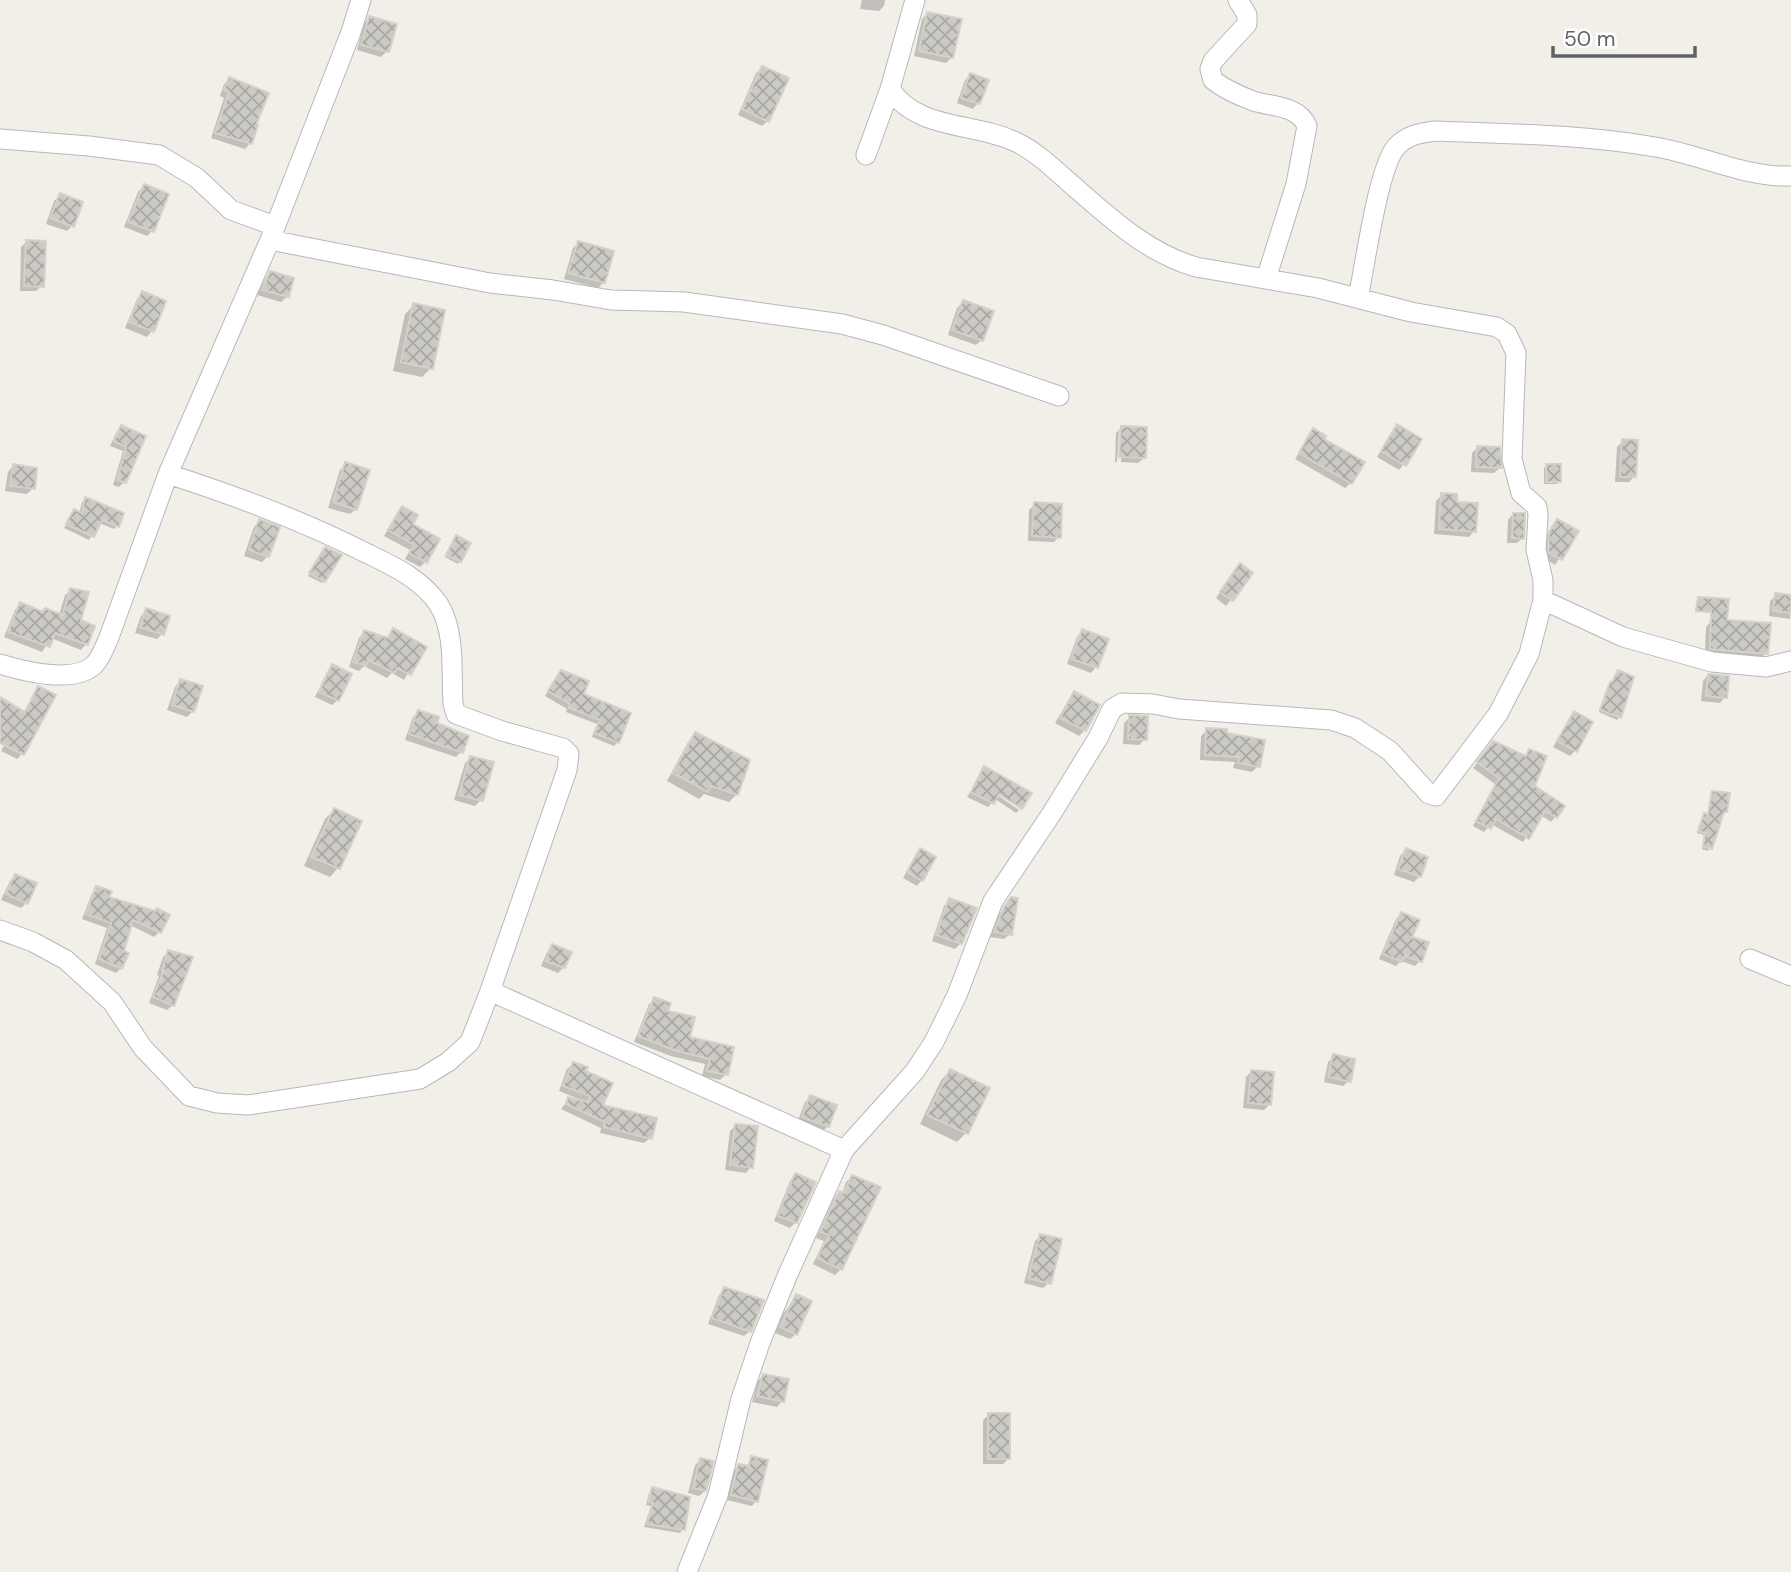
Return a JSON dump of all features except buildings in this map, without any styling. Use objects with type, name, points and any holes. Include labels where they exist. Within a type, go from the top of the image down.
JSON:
[{"type":"street","points":[[0,664],[40,674],[59,675],[82,671],[96,662],[108,640],[168,474],[273,233],[361,0]]},
{"type":"street","points":[[866,155],[890,89],[915,0]]},
{"type":"street","points":[[1238,0],[1247,15],[1247,24],[1213,61],[1210,69],[1213,80],[1252,100],[1296,112],[1307,126],[1296,184],[1266,279]]},
{"type":"street","points":[[687,1572],[718,1495],[741,1399],[760,1343],[844,1150],[915,1071],[934,1042],[957,995],[992,901],[1052,813],[1098,738],[1112,709],[1122,703],[1153,704],[1179,709],[1331,720],[1355,728],[1390,751],[1429,794],[1436,796],[1498,714],[1529,654],[1543,600],[1543,580],[1536,550],[1537,507],[1521,493],[1511,459],[1516,353],[1511,339],[1497,327],[1411,312],[1358,298],[1177,261],[1131,235],[1030,149],[1002,136],[923,116],[905,107],[890,89]]},
{"type":"street","points":[[1358,298],[1384,169],[1397,146],[1415,134],[1435,131],[1576,136],[1656,147],[1742,169],[1791,176]]},
{"type":"street","points":[[0,139],[159,155],[197,178],[231,210],[273,233],[490,283],[611,300],[684,302],[842,324],[883,335],[1059,396]]},
{"type":"street","points":[[0,930],[33,942],[66,960],[112,1002],[143,1048],[188,1096],[217,1103],[248,1105],[420,1079],[448,1062],[470,1042],[490,992],[567,770],[569,754],[563,748],[502,731],[456,713],[453,704],[450,637],[446,621],[439,605],[413,578],[332,535],[258,503],[168,474]]},
{"type":"street","points":[[1543,600],[1623,637],[1712,662],[1766,667],[1791,661]]},
{"type":"street","points":[[1750,959],[1791,976]]},
{"type":"street","points":[[490,992],[844,1150]]}]
